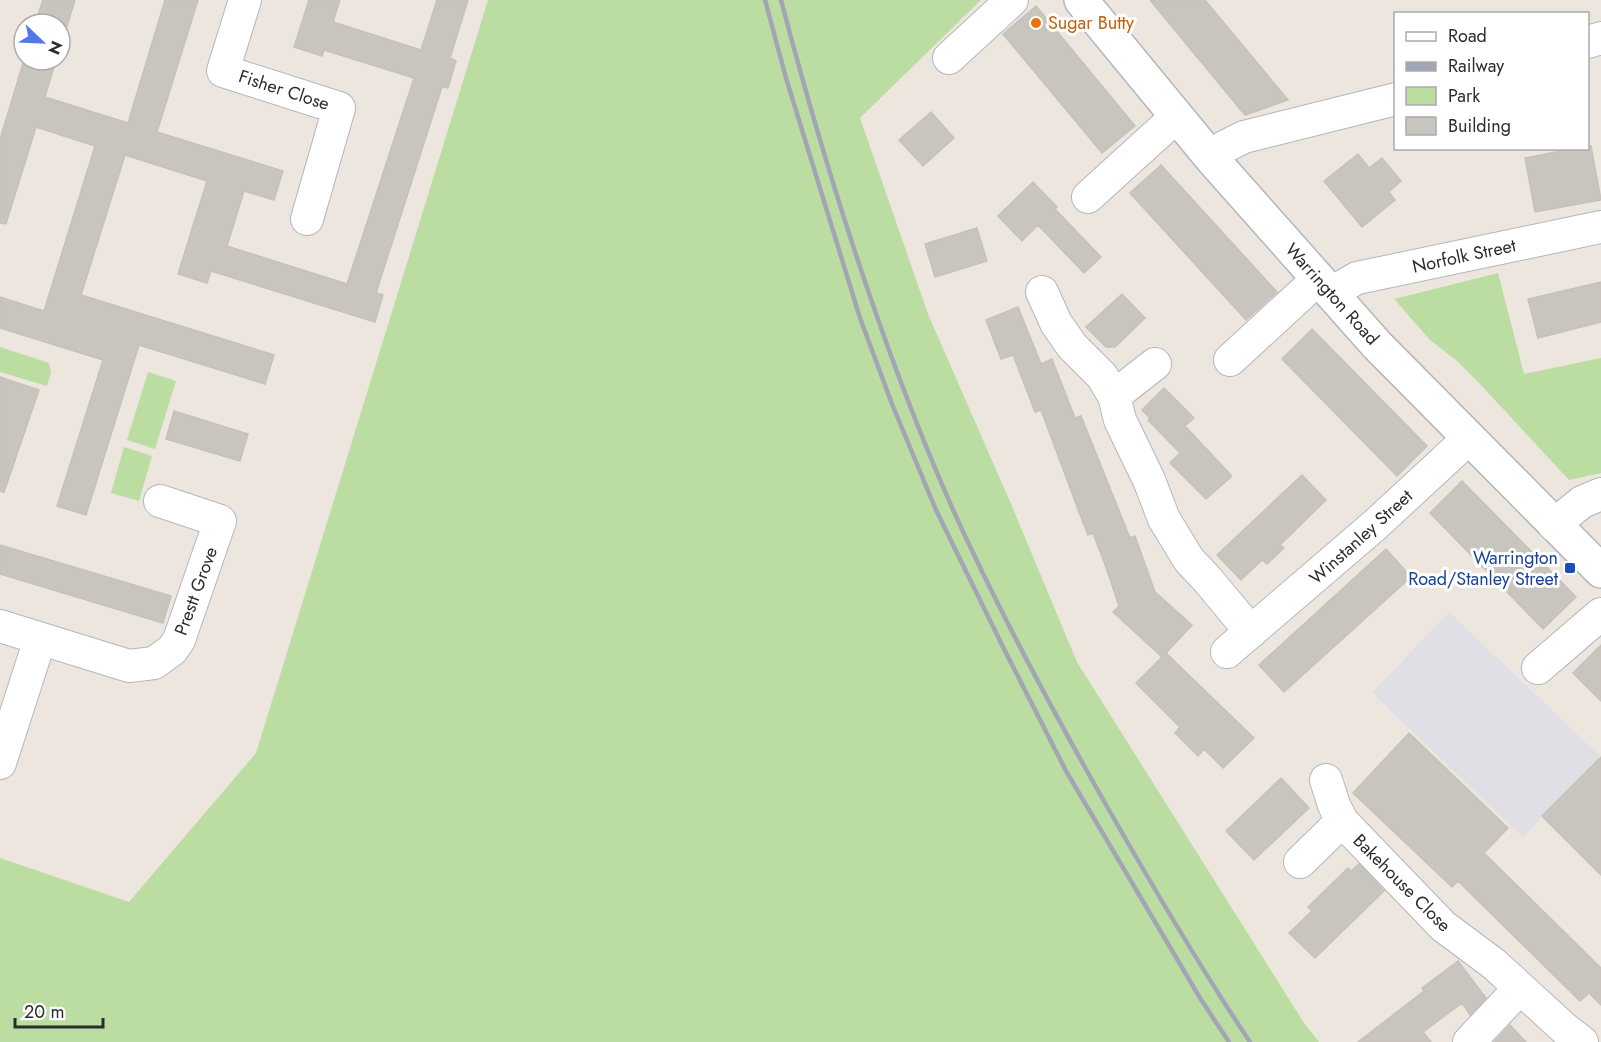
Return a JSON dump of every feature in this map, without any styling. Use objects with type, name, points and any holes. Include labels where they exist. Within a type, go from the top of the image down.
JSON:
[{"type":"main road","name":"Warrington Road","points":[[1085,2],[1176,117],[1377,345],[1601,571]]},
{"type":"street","name":"Fisher Close","points":[[245,0],[223,71],[339,108],[307,219]]},
{"type":"street","points":[[949,58],[1012,0]]},
{"type":"street","points":[[1212,159],[1224,147],[1244,137],[1394,99]]},
{"type":"street","points":[[1088,196],[1176,117]]},
{"type":"street","name":"Norfolk Street","points":[[1230,360],[1324,286],[1601,227]]},
{"type":"street","points":[[1042,292],[1056,323],[1072,346],[1102,376],[1114,396],[1120,420],[1149,480],[1164,519],[1189,560],[1251,632]]},
{"type":"street","points":[[1114,396],[1155,364]]},
{"type":"street","name":"Winstanley Street","points":[[1227,652],[1375,525],[1468,439]]},
{"type":"street","points":[[1554,525],[1582,502],[1601,494]]},
{"type":"street","name":"Prestt Grove","points":[[0,626],[129,666],[154,663],[172,650],[179,640],[220,521],[160,501]]},
{"type":"street","points":[[1539,668],[1601,614]]},
{"type":"street","points":[[0,763],[40,639]]},
{"type":"street","name":"Bakehouse Close","points":[[1326,780],[1342,821],[1443,926],[1494,964],[1582,1042]]},
{"type":"street","name":"Bakehouse Close","points":[[1300,862],[1342,821]]},
{"type":"street","points":[[1469,1042],[1520,988]]},
{"type":"shaded area","points":[[1449,612],[1600,756],[1523,837],[1372,693]]},
{"type":"green space","points":[[488,0],[981,0],[860,118],[928,314],[1077,662],[1304,1023],[1319,1042],[0,1042],[0,858],[129,902],[256,753]]},
{"type":"green space","points":[[1498,273],[1524,374],[1601,358],[1601,473],[1569,480],[1481,385],[1456,360],[1430,340],[1394,299]]},
{"type":"green space","points":[[0,347],[49,363],[51,372],[47,386],[0,372]]},
{"type":"green space","points":[[148,372],[176,381],[155,449],[127,440]]},
{"type":"green space","points":[[124,447],[152,456],[139,501],[111,493]]},
{"type":"building","points":[[43,0],[75,0],[71,12],[39,12]]},
{"type":"building","points":[[165,0],[198,0],[157,132],[283,171],[274,200],[244,191],[227,246],[347,284],[414,78],[324,50],[322,56],[294,47],[309,0],[340,0],[333,22],[421,50],[437,0],[468,0],[450,58],[456,61],[448,88],[442,87],[376,293],[383,295],[375,322],[211,271],[207,283],[178,274],[207,181],[125,155],[81,295],[274,355],[265,384],[139,345],[86,515],[57,506],[103,360],[0,328],[0,297],[44,311],[95,146],[36,127],[6,224],[0,223],[0,139],[20,72],[52,72],[45,97],[128,123]]},
{"type":"building","points":[[1150,0],[1205,0],[1288,100],[1245,115]]},
{"type":"building","points":[[1036,6],[1135,126],[1102,153],[1003,34]]},
{"type":"building","points":[[931,112],[954,138],[923,166],[899,140]]},
{"type":"building","points":[[1591,146],[1601,200],[1535,212],[1525,158],[1566,150],[1589,150]]},
{"type":"building","points":[[1358,154],[1369,168],[1382,158],[1401,181],[1389,192],[1395,200],[1362,227],[1324,181]]},
{"type":"building","points":[[1161,165],[1277,292],[1246,320],[1130,193]]},
{"type":"building","points":[[1033,182],[1057,207],[1055,209],[1101,257],[1084,273],[1038,225],[1022,241],[998,216]]},
{"type":"building","points":[[977,228],[987,261],[935,277],[925,244]]},
{"type":"building","points":[[1601,282],[1601,322],[1538,338],[1528,299]]},
{"type":"building","points":[[1122,294],[1145,318],[1115,347],[1106,347],[1086,327]]},
{"type":"building","points":[[1018,307],[1041,364],[1052,359],[1075,418],[1081,416],[1130,538],[1135,536],[1155,592],[1192,625],[1166,653],[1254,738],[1223,768],[1204,749],[1198,756],[1175,733],[1180,727],[1136,683],[1162,657],[1113,612],[1119,606],[1107,570],[1093,533],[1088,535],[1041,410],[1035,412],[1013,355],[1001,359],[986,320]]},
{"type":"building","points":[[1312,329],[1427,446],[1397,476],[1282,359]]},
{"type":"building","points":[[0,377],[39,390],[4,492],[0,491]]},
{"type":"building","points":[[1164,388],[1194,418],[1185,426],[1231,475],[1206,499],[1170,463],[1180,453],[1148,420],[1150,418],[1142,410]]},
{"type":"building","points":[[174,411],[248,434],[240,461],[166,439]]},
{"type":"building","points":[[1302,475],[1326,500],[1280,545],[1284,548],[1267,564],[1262,560],[1241,580],[1217,555]]},
{"type":"building","points":[[1462,481],[1576,597],[1543,629],[1430,513]]},
{"type":"building","points":[[0,545],[171,596],[163,623],[0,574]]},
{"type":"building","points":[[1386,549],[1411,577],[1284,692],[1259,665]]},
{"type":"building","points":[[1601,645],[1601,701],[1573,673]]},
{"type":"building","points":[[1409,733],[1508,828],[1484,853],[1601,968],[1601,1005],[1589,993],[1580,1001],[1458,881],[1452,887],[1353,793]]},
{"type":"building","points":[[1601,757],[1601,875],[1542,816]]},
{"type":"building","points":[[1281,778],[1309,808],[1254,860],[1226,831]]},
{"type":"building","points":[[1359,864],[1384,891],[1315,958],[1289,933],[1312,911],[1308,907],[1348,868],[1351,871]]},
{"type":"building","points":[[1458,961],[1486,998],[1470,1015],[1462,1003],[1423,1032],[1431,1042],[1358,1042],[1424,991],[1422,988]]},
{"type":"building","points":[[1510,1025],[1526,1042],[1494,1042]]},
{"type":"railway","points":[[765,0],[786,78],[860,318],[892,404],[936,510],[1066,771],[1200,998],[1229,1042]]},
{"type":"railway","points":[[781,0],[816,128],[877,318],[950,503],[1046,697],[1143,869],[1250,1042]]},
{"type":"place","name":"Sugar Butty","points":[[1036,23]]},
{"type":"place","name":"Warrington Road/Stanley Street","points":[[1570,568]]}]
